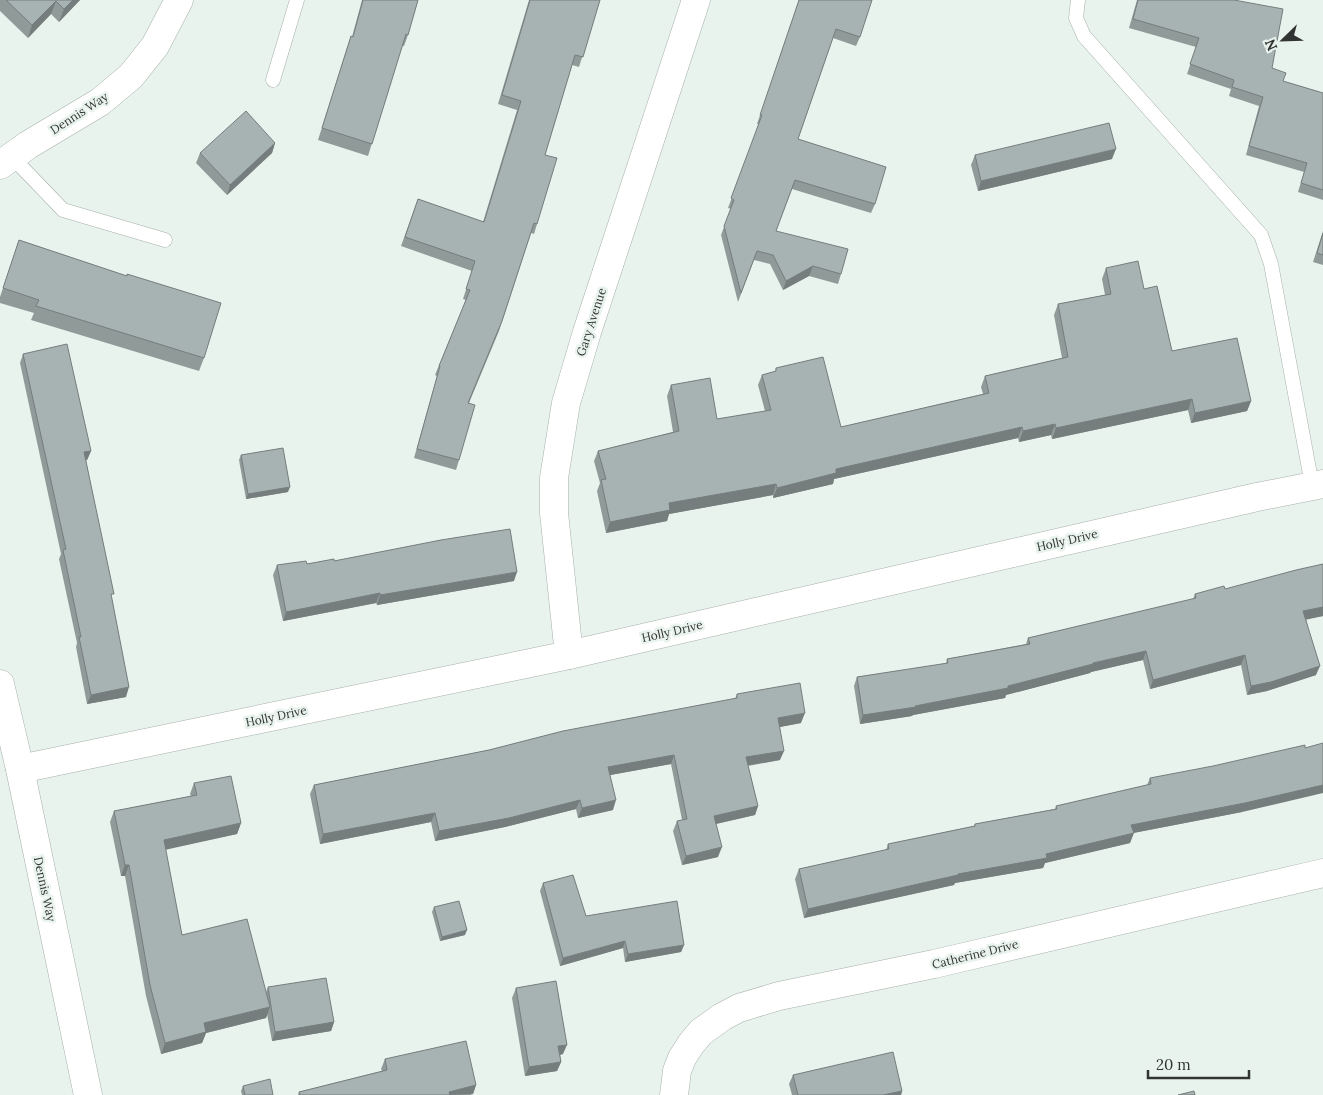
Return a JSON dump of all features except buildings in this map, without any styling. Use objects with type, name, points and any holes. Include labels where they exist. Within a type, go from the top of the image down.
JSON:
[{"type":"street","name":"Dennis Way","points":[[6,161],[28,145],[100,102],[131,76],[155,46],[179,0]]},
{"type":"street","name":"Gary Avenue","points":[[569,655],[554,513],[554,478],[566,403],[587,332],[696,0]]},
{"type":"street","name":"Holly Drive","points":[[20,769],[569,655],[1317,484]]},
{"type":"street","name":"Dennis Way","points":[[0,684],[20,769],[88,1095]]},
{"type":"street","name":"Catherine Drive","points":[[674,1095],[677,1071],[682,1058],[691,1044],[701,1032],[722,1016],[739,1008],[779,996],[934,964],[1323,873]]},
{"type":"lane","points":[[273,80],[297,0]]},
{"type":"lane","points":[[1078,0],[1076,18],[1084,36],[1261,235],[1271,264],[1317,484]]},
{"type":"lane","points":[[6,161],[63,210],[166,240]]}]
